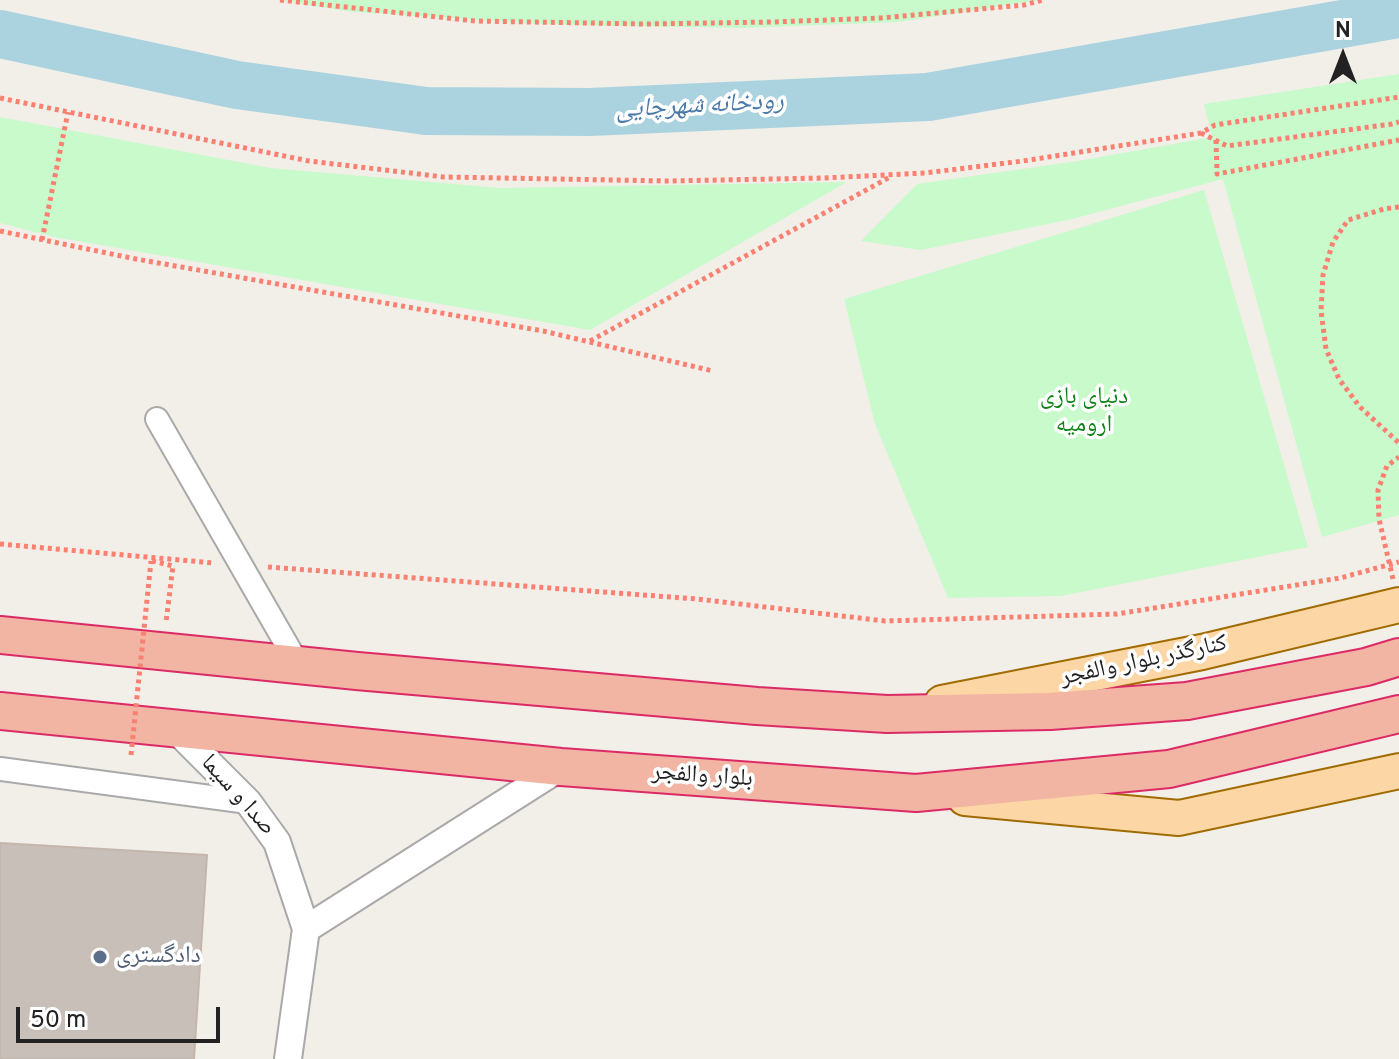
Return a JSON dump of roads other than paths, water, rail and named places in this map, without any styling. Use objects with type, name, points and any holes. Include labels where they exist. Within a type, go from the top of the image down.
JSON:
[{"type":"highway","points":[[0,635],[299,666],[757,706],[887,714],[1050,711],[1187,701],[1366,667],[1399,657]]},
{"type":"highway","name":"بلوار والفجر","points":[[0,711],[561,767],[916,793],[1169,769],[1399,714]]},
{"type":"main road","name":"کنارگذر بلوار والفجر","points":[[887,714],[1202,652],[1399,605]]},
{"type":"main road","points":[[916,793],[1179,818],[1399,771]]},
{"type":"street","points":[[157,419],[299,666]]},
{"type":"street","name":"صدا و سیما","points":[[175,729],[248,802],[277,842],[306,929],[288,1059]]},
{"type":"street","points":[[306,929],[561,767]]},
{"type":"street","points":[[0,769],[248,802]]},
{"type":"waterway","name":"رودخانه شهرچایی","points":[[0,34],[237,85],[426,111],[590,112],[928,97],[1399,14]]},
{"type":"place","name":"دادگستری","points":[[100,957]]},
{"type":"park label","name":"دنیای بازی ارومیه","points":[[1084,412]]}]
